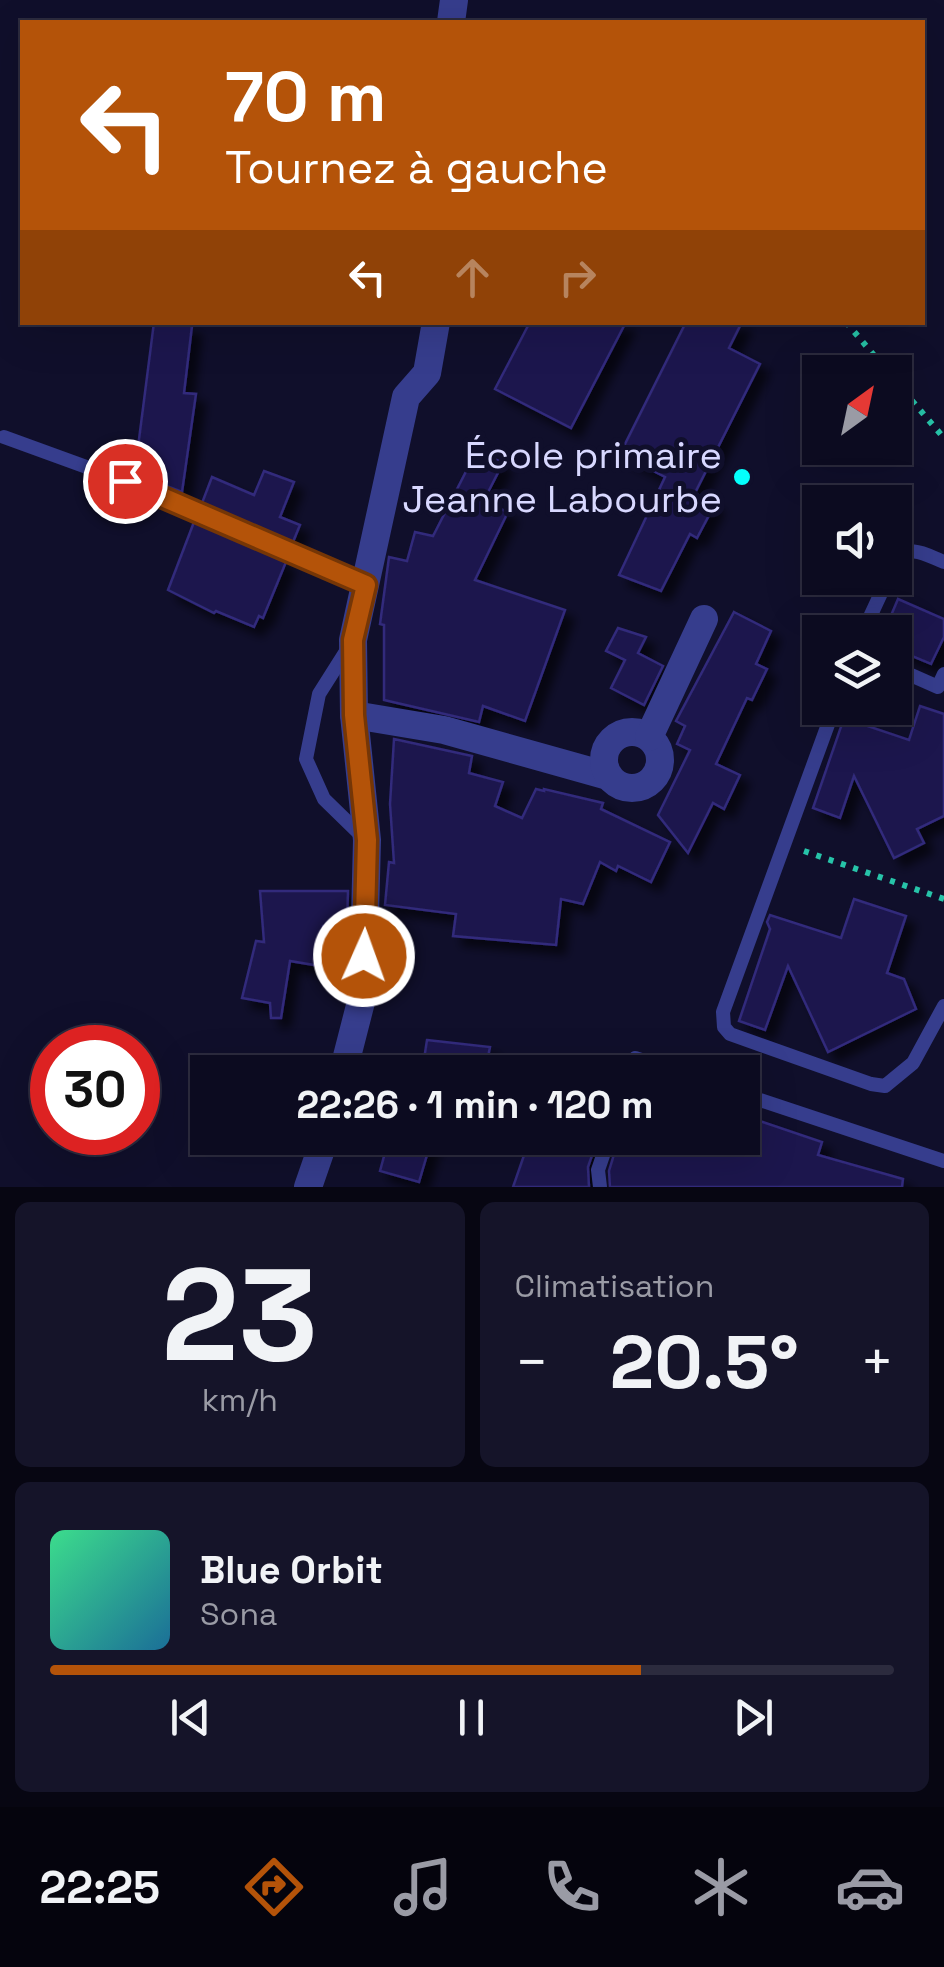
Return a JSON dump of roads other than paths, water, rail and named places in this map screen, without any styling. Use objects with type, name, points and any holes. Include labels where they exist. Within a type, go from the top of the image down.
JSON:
[{"type":"street","points":[[347,1055],[362,994],[367,840],[354,715],[353,640],[406,398],[427,373],[435,325]]},
{"type":"street","points":[[648,736],[704,620]]},
{"type":"street","points":[[354,715],[444,730],[608,776],[624,788],[652,780],[660,762],[648,736],[632,731],[614,736],[604,750],[608,776]]},
{"type":"street","points":[[308,1187],[320,1155]]},
{"type":"lane","points":[[4,436],[125,481],[366,585]]},
{"type":"lane","points":[[912,550],[944,562]]},
{"type":"lane","points":[[353,640],[318,694],[306,759],[324,799],[367,840]]},
{"type":"lane","points":[[912,676],[938,687],[944,674]]},
{"type":"lane","points":[[828,725],[723,1012],[724,1026],[730,1034],[884,1086],[913,1063],[944,1006]]},
{"type":"lane","points":[[760,1100],[944,1160]]},
{"type":"lane","points":[[600,1187],[598,1170],[603,1155]]},
{"type":"place","name":"École primaire Jeanne Labourbe","points":[[742,477]]}]
